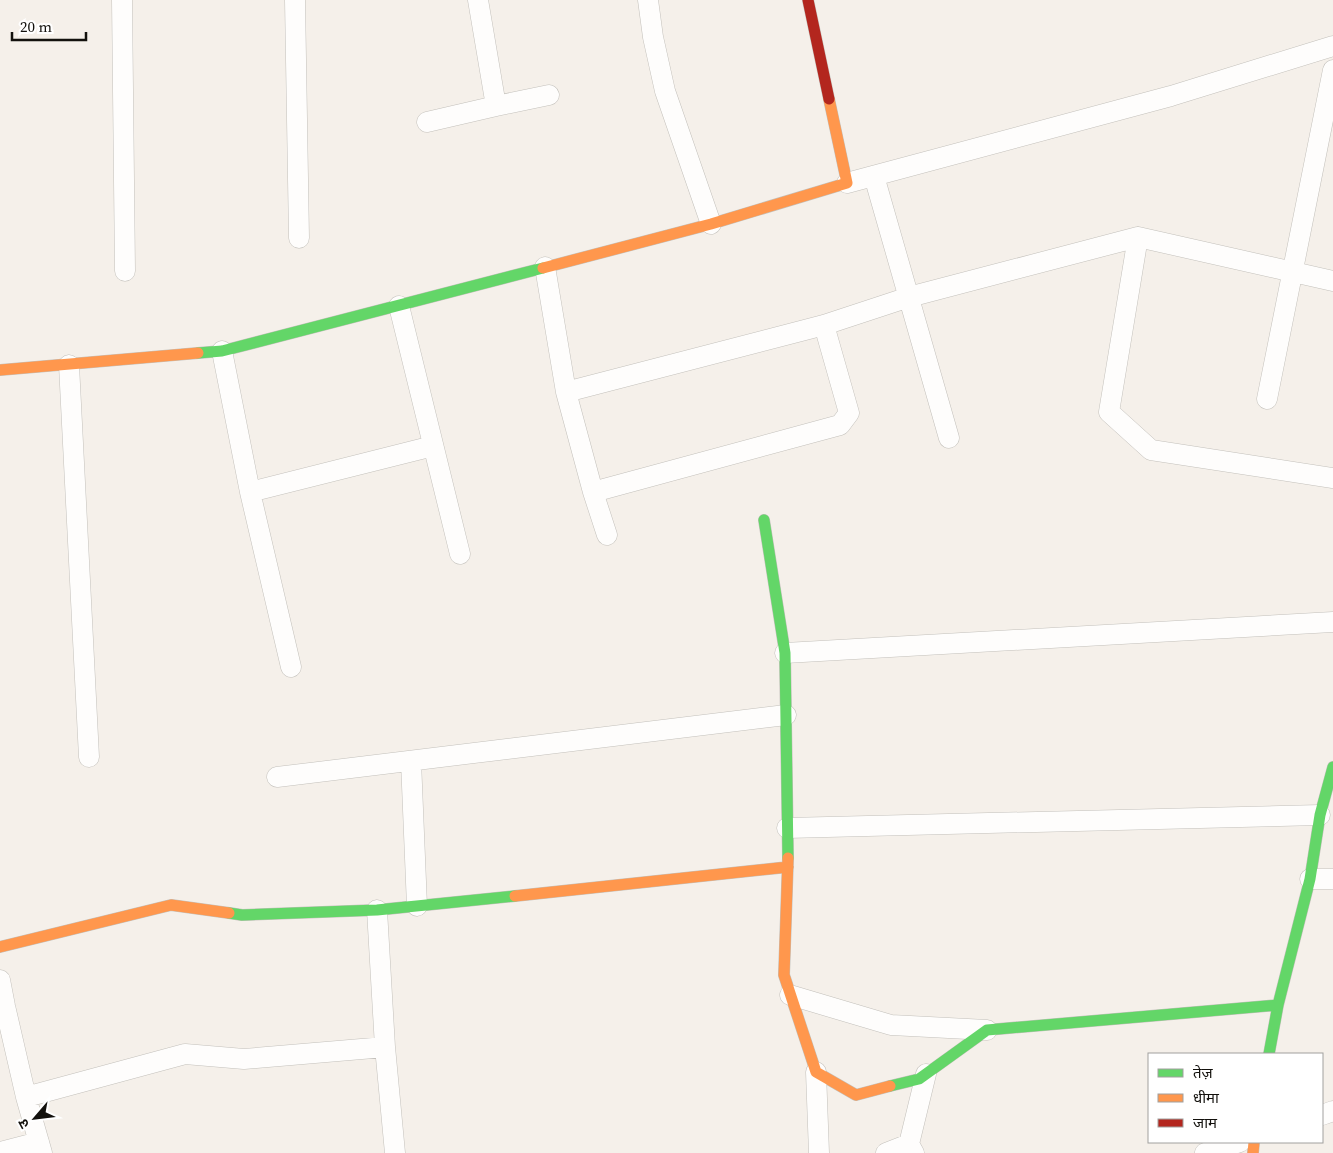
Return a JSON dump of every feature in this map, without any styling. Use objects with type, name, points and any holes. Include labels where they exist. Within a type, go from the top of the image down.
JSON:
[{"type":"street","points":[[122,0],[125,271]]},
{"type":"street","points":[[295,0],[299,238]]},
{"type":"street","points":[[478,0],[496,106]]},
{"type":"street","points":[[648,0],[653,37],[665,91],[712,224]]},
{"type":"street","points":[[808,0],[847,183]]},
{"type":"street","points":[[0,370],[222,351],[712,224],[847,183],[1171,96],[1333,46]]},
{"type":"street","points":[[1267,399],[1333,70]]},
{"type":"street","points":[[427,122],[549,95]]},
{"type":"street","points":[[874,176],[949,438]]},
{"type":"street","points":[[1138,238],[1109,412],[1151,450],[1333,478]]},
{"type":"street","points":[[566,392],[824,325],[909,297],[1138,238],[1333,281]]},
{"type":"street","points":[[545,267],[566,392],[593,492],[607,535]]},
{"type":"street","points":[[399,306],[460,554]]},
{"type":"street","points":[[593,492],[840,425],[849,413],[824,325]]},
{"type":"street","points":[[222,351],[250,492],[291,667]]},
{"type":"street","points":[[69,365],[89,757]]},
{"type":"street","points":[[250,492],[433,446]]},
{"type":"street","points":[[764,520],[785,653],[788,867],[784,975],[816,1072],[819,1153]]},
{"type":"street","points":[[785,653],[1333,622]]},
{"type":"street","points":[[277,777],[786,715]]},
{"type":"street","points":[[411,761],[417,906]]},
{"type":"street","points":[[1270,1053],[1278,1006],[1310,878],[1320,815],[1333,766]]},
{"type":"street","points":[[787,828],[1320,815]]},
{"type":"street","points":[[0,947],[172,905],[242,915],[377,910],[788,867]]},
{"type":"street","points":[[1310,878],[1333,879]]},
{"type":"street","points":[[377,910],[385,1047],[395,1153]]},
{"type":"street","points":[[0,980],[2,1007],[41,1148],[0,1152]]},
{"type":"street","points":[[790,995],[891,1025],[987,1030],[1278,1006]]},
{"type":"street","points":[[816,1072],[856,1096],[919,1079],[987,1030]]},
{"type":"street","points":[[26,1097],[185,1054],[244,1059],[385,1047]]},
{"type":"street","points":[[886,1153],[911,1148],[926,1074]]},
{"type":"street","points":[[1205,1153],[1237,1143]]},
{"type":"traffic: fast","points":[[198,353],[222,351],[543,268]]},
{"type":"traffic: fast","points":[[764,520],[785,653],[788,858]]},
{"type":"traffic: fast","points":[[1269,1053],[1278,1005],[1310,879],[1320,815],[1333,767]]},
{"type":"traffic: fast","points":[[229,913],[242,915],[377,910],[515,896]]},
{"type":"traffic: fast","points":[[890,1086],[919,1079],[987,1030],[1278,1005]]},
{"type":"traffic: slow","points":[[543,268],[711,224],[847,183],[829,99]]},
{"type":"traffic: slow","points":[[0,370],[198,353]]},
{"type":"traffic: slow","points":[[788,858],[784,975],[816,1072],[856,1095],[890,1086]]},
{"type":"traffic: slow","points":[[515,896],[788,867]]},
{"type":"traffic: slow","points":[[0,947],[171,905],[229,913]]},
{"type":"traffic: slow","points":[[1253,1153],[1254,1143]]},
{"type":"traffic: jam","points":[[808,0],[829,99]]}]
